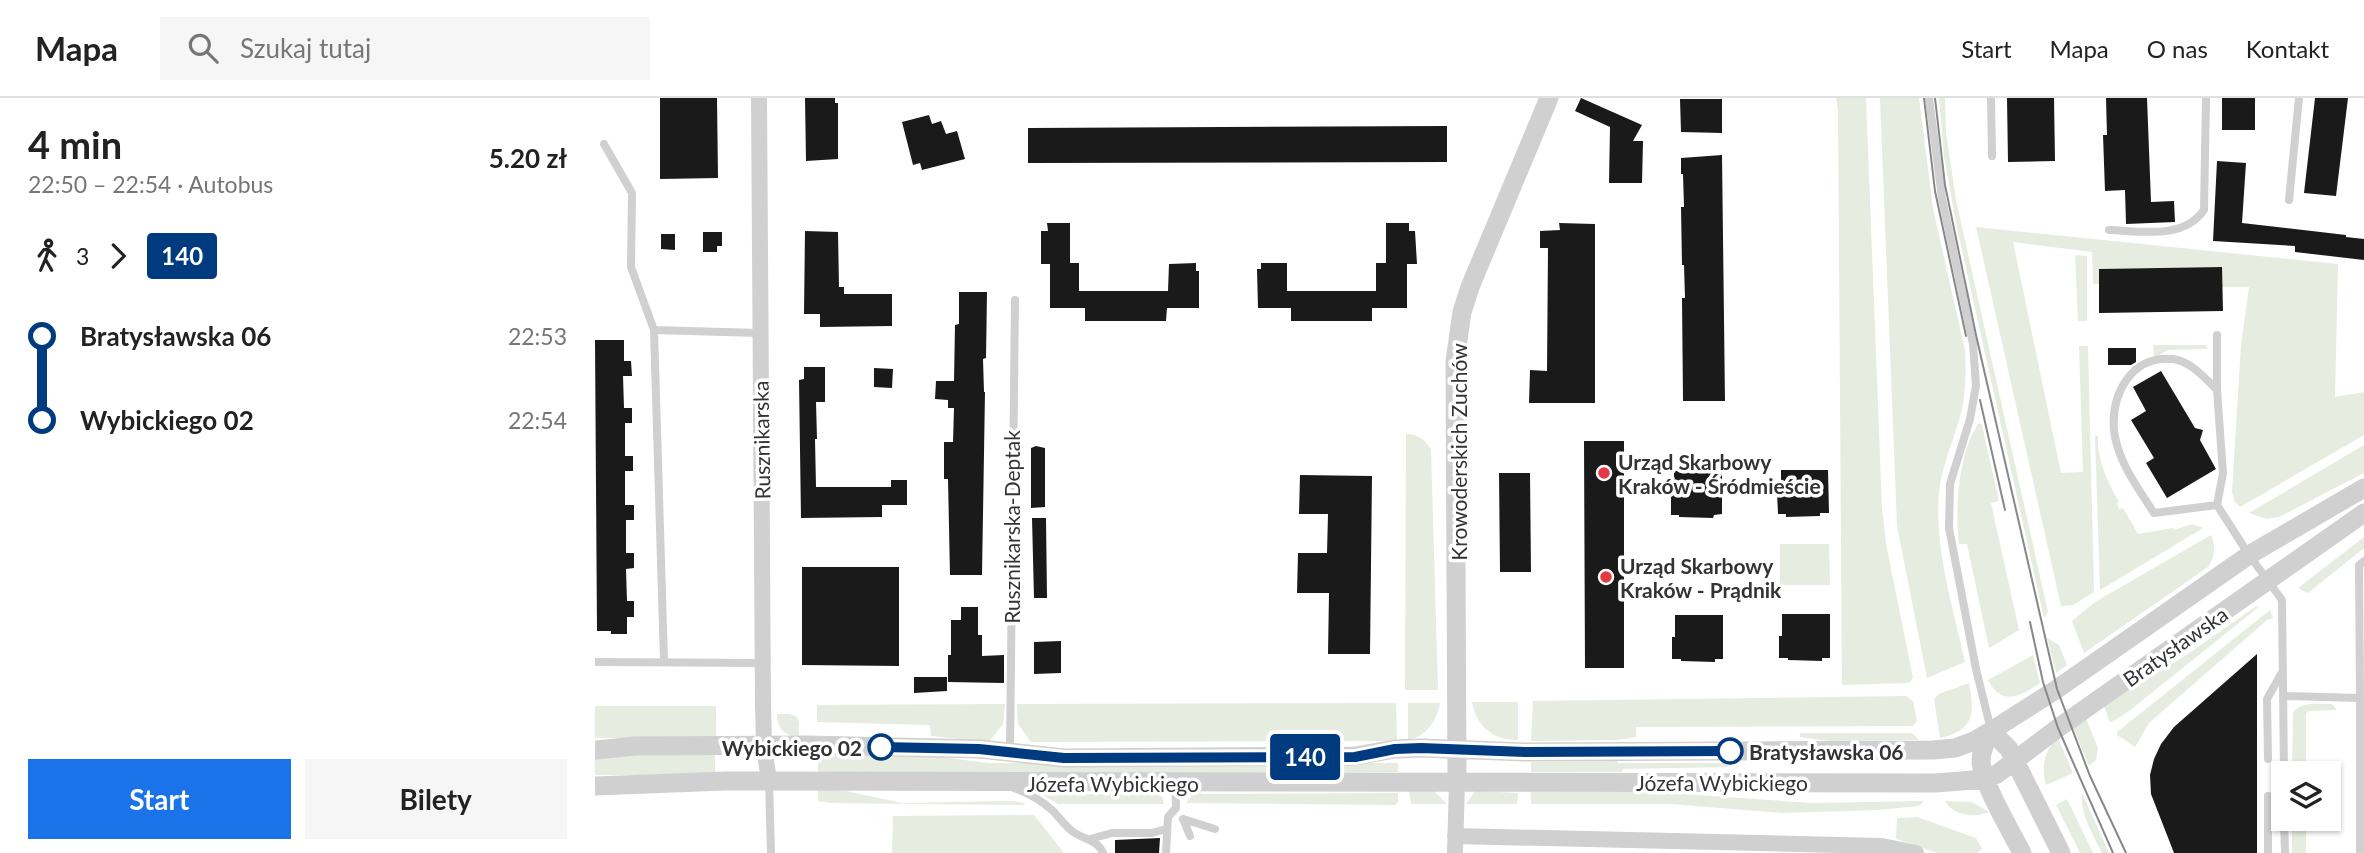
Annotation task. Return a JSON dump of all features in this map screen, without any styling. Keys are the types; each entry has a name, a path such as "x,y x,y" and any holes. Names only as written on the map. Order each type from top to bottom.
{"street":[{"name":"Rusznikarska","path":"759,98 764,746 769,781"},
{"name":"Krowoderskich Zuchów","path":"1457,782 1455,361 1458,336 1470,286 1549,98"},
{"name":"Bratysławska","path":"1991,731 2057,689 2249,555 2364,488"},
{"name":"Bratysławska","path":"1986,779 2016,761 2058,728 2364,513"},
{"name":"Józefa Wybickiego","path":"595,750 635,746 979,749 1064,758 1355,757 1395,749 1525,752 1933,751 1955,748 1991,731"},
{"path":"2022,853 1981,764 1982,748 1991,731 2009,748 2061,853"},
{"name":"Józefa Wybickiego","path":"595,786 769,781 1935,783 1986,779"},
{"path":"1455,853 1457,782"},
{"path":"1455,836 1882,846 1916,853"}],"lane":[{"path":"1929,98 1942,198 1973,344 1976,386 1970,419 1950,484 1950,536 1991,731"},
{"path":"1991,98 1992,156"},
{"path":"2109,230 2153,232 2178,229 2197,220 2204,210 2206,98"},
{"path":"2289,200 2299,98"},
{"path":"604,144 632,193 631,267 654,330 664,661"},
{"name":"Rusznikarska-Deptak","path":"1010,753 1015,300"},
{"path":"654,330 759,332"},
{"path":"2217,335 2217,390 2223,473 2217,505 2282,600 2284,761"},
{"path":"2217,390 2196,370 2175,359 2150,360 2131,372 2121,386 2115,407 2114,430 2119,453 2127,471 2154,513 2217,505"},
{"path":"2360,853 2362,598 2359,565 2364,561"},
{"path":"595,662 763,663"},
{"path":"2268,759 2267,699 2283,671"},
{"path":"2283,696 2360,698"},
{"path":"769,781 771,853"},
{"path":"1001,783 1035,797 1052,810 1072,832 1090,839 1103,853"},
{"path":"1166,853 1168,817 1176,808 1175,783"},
{"path":"2268,796 2268,853"},
{"path":"1190,836 1183,819 1215,829"},
{"path":"1090,839 1112,833 1152,833 1166,829"},
{"path":"2284,831 2285,853"}],"shaded area":[{"path":"1836,98 1866,98 1882,508 1886,544 1913,678 1909,683 1842,685"},
{"path":"1880,98 1919,98 1933,209 1965,350 1963,402 1943,471 1938,513 1942,556 1965,662 1927,678 1897,526"},
{"path":"1939,98 1945,98 1946,132 1956,200 2048,612 2044,618 1956,223 1944,156"},
{"path":"1976,227 2338,264 2335,397 2364,392 2364,435 2240,507 2232,492 2241,345 2249,287 2222,287 2222,267 2099,269 2099,284 2093,284 2092,252 2013,242 2061,473 2083,472 2079,346 2088,346 2094,592 2073,605 2061,606"},
{"path":"2075,255 2087,256 2087,321 2078,321"},
{"path":"2153,345 2206,345 2208,349 2168,350 2154,358"},
{"path":"1979,423 1982,425 1999,501 1991,503 2019,630 1989,648 1967,544 1959,544 1958,530 1962,465 1966,449"},
{"path":"1406,434 1421,438 1431,450 1438,690 1405,690"},
{"path":"2095,436 2098,436 2101,462 2119,502 2119,509 2123,508 2138,534 2174,530 2192,524 2203,528 2100,590"},
{"path":"2364,445 2364,473 2279,517 2266,519 2249,513"},
{"path":"2211,535 2214,551 2208,567 2084,653 2072,621 2095,602"},
{"path":"2364,537 2364,548 2308,593 2298,588"},
{"path":"1780,544 1829,544 1830,585 1780,585"},
{"path":"2260,606 2129,711 2112,722 2109,721 2104,705"},
{"path":"2270,610 2273,618 2267,620 2149,723 2135,747 2117,735 2117,732"},
{"path":"2047,638 2059,645 2067,665 2056,673"},
{"path":"2033,655 2040,683 2026,692 2012,696 1999,694 1993,688 1988,680"},
{"path":"1969,683 1972,704 1966,725 1951,735 1940,738 1934,699 1939,694"},
{"path":"1906,696 1913,701 1917,721 1913,726 1636,727 1636,737 1617,740 1531,741 1533,701"},
{"path":"1472,702 1518,703 1518,740 1501,738 1487,730 1474,711"},
{"path":"1396,703 1397,741 1031,742 1018,724 1017,704"},
{"path":"1408,703 1440,703 1430,727 1408,740"},
{"path":"1005,704 1003,724 989,742 931,736 930,725 817,722 817,705"},
{"path":"2332,704 2337,710 2308,711 2306,761 2292,761 2293,712 2306,705"},
{"path":"595,706 716,706 716,738 595,738"},
{"path":"777,714 797,717 799,738 783,730 778,724"},
{"path":"2086,718 2098,748 2096,760 2089,766 2073,727"},
{"path":"1800,733 1912,733 1919,740 1828,741 1800,737"},
{"path":"2058,738 2073,773 2046,785 2045,760"},
{"path":"818,751 918,754 988,763 1398,763 1398,772 818,775"},
{"path":"715,752 715,775 595,775 595,757"},
{"path":"1531,762 1727,763 1728,767 1623,769 1622,772 1531,772"},
{"path":"818,789 846,791 902,803 1025,803 1023,805 830,803 818,801"},
{"path":"1409,791 1434,791 1447,804 1411,804"},
{"path":"1475,791 1518,793 1517,804 1466,804"},
{"path":"1200,792 1398,793 1398,802 1395,805 1186,803 1192,795"},
{"path":"1531,792 1655,792 1811,803 1924,801 1919,806 1877,810 1782,813 1670,804 1531,804"},
{"path":"1156,793 1162,797 1164,804 1058,804 1043,795"},
{"path":"2082,793 2109,853 2102,853 2088,824"},
{"path":"2067,799 2093,853 2080,853 2056,805"},
{"path":"1945,801 1972,802 1989,812 1977,815 1959,813"},
{"path":"1034,815 1064,853 892,853 893,816"},
{"path":"1917,817 1976,838 1982,849 1977,853 1938,853 1896,839 1897,818"},
{"path":"2292,831 2306,831 2306,853 2292,853"}],"building":[{"path":"660,98 717,98 718,178 660,179"},
{"path":"805,98 835,98 835,103 838,103 838,159 806,161"},
{"path":"1581,98 1642,125 1633,141 1643,141 1642,183 1609,183 1610,127 1575,111"},
{"path":"2007,98 2054,98 2055,161 2008,162"},
{"path":"2106,98 2147,98 2151,202 2174,201 2175,222 2126,224 2125,190 2105,191 2103,135 2107,135"},
{"path":"2222,98 2255,98 2255,130 2222,130"},
{"path":"2315,98 2348,98 2336,196 2304,193"},
{"path":"1680,99 1722,99 1722,133 1681,132"},
{"path":"929,115 932,124 941,121 946,134 957,131 965,159 922,170 920,163 913,165 902,122"},
{"path":"1447,126 1447,162 1028,163 1028,128"},
{"path":"1722,155 1725,401 1683,401 1682,298 1685,298 1681,158"},
{"path":"2217,161 2246,163 2242,223 2364,239 2364,260 2295,252 2295,246 2213,241"},
{"path":"1047,223 1070,223 1070,263 1079,263 1079,291 1168,291 1169,264 1196,263 1196,271 1199,271 1199,308 1167,308 1166,321 1085,321 1085,308 1050,308 1050,264 1041,264 1041,231 1048,231"},
{"path":"1386,223 1409,223 1409,231 1415,231 1417,264 1407,264 1407,308 1372,308 1372,321 1291,321 1291,308 1258,308 1257,269 1261,269 1261,263 1287,263 1287,291 1376,291 1376,263 1386,263"},
{"path":"1559,223 1595,224 1595,403 1529,403 1530,370 1547,371 1548,248 1540,248 1540,231 1560,230"},
{"path":"805,231 838,232 839,287 844,287 844,294 892,294 892,326 820,327 820,314 804,314"},
{"path":"703,232 722,232 722,246 717,246 717,252 703,252"},
{"path":"661,234 675,234 675,250 661,249"},
{"path":"2222,267 2223,311 2099,313 2099,269"},
{"path":"959,292 987,292 986,358 983,359 985,392 982,575 950,575 948,479 944,479 944,442 953,442 954,408 948,408 948,400 935,399 936,381 954,381 955,325 959,324"},
{"path":"595,340 624,340 624,361 631,361 632,376 623,376 624,408 632,408 632,423 625,423 625,456 633,456 633,471 625,471 625,505 634,505 634,520 626,520 626,553 634,553 634,568 626,569 627,601 634,601 634,617 627,617 627,634 597,631"},
{"path":"2108,348 2136,348 2136,362 2131,365 2108,365"},
{"path":"804,367 825,367 825,402 816,402 816,487 891,487 891,480 907,480 907,505 882,505 882,517 801,518 799,380 804,379"},
{"path":"874,368 893,369 892,388 874,387"},
{"path":"2161,371 2195,428 2203,430 2200,440 2216,469 2167,498 2146,463 2154,458 2131,420 2146,411 2133,387"},
{"path":"1584,441 1624,441 1624,668 1585,668"},
{"path":"1031,448 1045,448 1045,507 1031,508"},
{"path":"1781,470 1828,470 1829,513 1820,513 1820,516 1786,517 1786,514 1778,514 1777,492 1781,492"},
{"path":"1674,471 1722,471 1722,514 1714,515 1713,518 1671,515"},
{"path":"1499,473 1530,473 1531,572 1500,572"},
{"path":"1300,475 1372,476 1370,654 1328,654 1329,593 1297,593 1298,553 1327,553 1328,514 1299,514"},
{"path":"1032,518 1046,518 1047,598 1034,598"},
{"path":"802,567 899,567 899,666 802,665"},
{"path":"961,607 978,607 978,635 982,635 982,656 1004,655 1004,683 948,682 951,620 961,620"},
{"path":"1782,614 1830,614 1830,658 1822,658 1822,661 1779,658"},
{"path":"1675,615 1723,615 1723,659 1715,659 1715,662 1672,659"},
{"path":"1061,641 1061,673 1034,674 1034,642"},
{"path":"2257,654 2257,853 2174,853 2151,794 2150,775 2154,759 2174,727"},
{"path":"914,677 947,677 947,691 914,693"},
{"path":"1160,838 1159,853 1115,853 1115,840"}],"tram line":[{"path":"1924,98 1935,191 1966,336"},
{"path":"1935,98 1945,185 1976,335 2057,689 2090,776 2126,853"},
{"path":"1980,400 2005,510"},
{"path":"2030,622 2043,682 2058,728 2113,853"}],"bus line":[{"name":"140","path":"881,747 979,749 1064,758 1355,757 1395,749 1421,748 1525,752 1730,751"}],"place":[{"name":"Urząd Skarbowy Kraków - Śródmieście","path":"1604,473"},
{"name":"Urząd Skarbowy Kraków - Prądnik","path":"1606,577"},
{"name":"Wybickiego 02","path":"881,747"},
{"name":"Bratysławska 06","path":"1730,751"}]}
